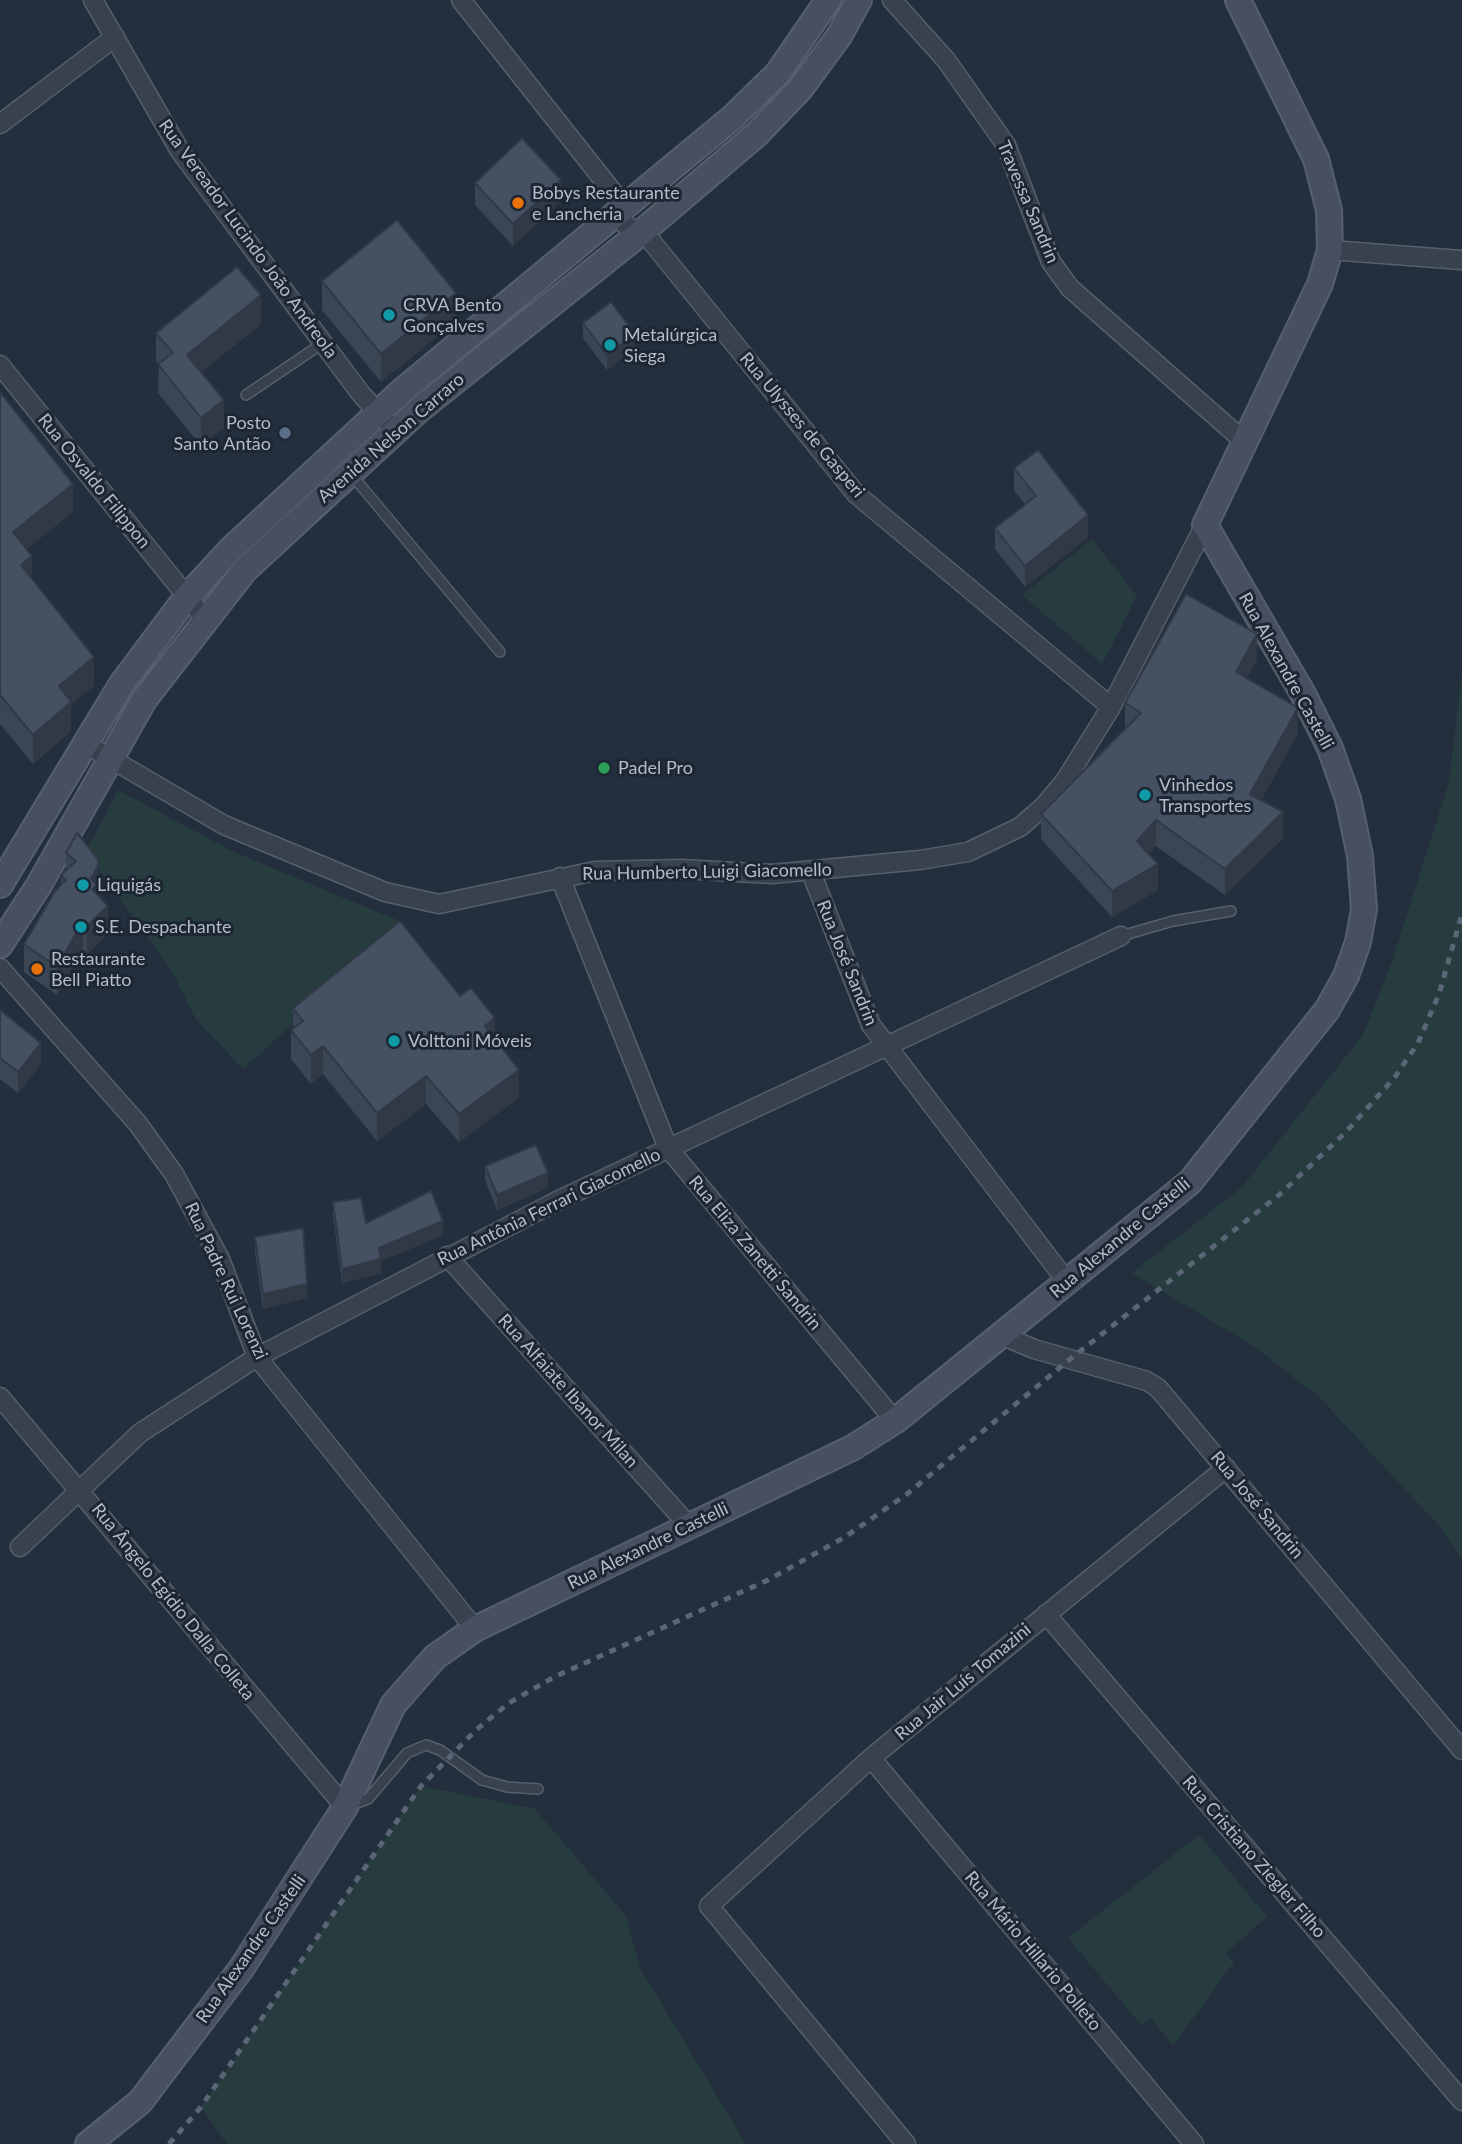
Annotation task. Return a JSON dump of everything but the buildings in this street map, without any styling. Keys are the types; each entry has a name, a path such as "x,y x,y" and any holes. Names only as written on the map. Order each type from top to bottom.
{"street":[{"name":"Rua Vereador Lucindo João Andreola","path":"93,0 180,151 323,343 395,432"},
{"name":"Rua Ulysses de Gasperi","path":"461,0 624,206 622,222 631,229 643,231 856,494 1111,707"},
{"name":"Avenida Nelson Carraro","path":"0,945 39,885 144,700 245,570 420,409 643,231 757,134 801,88 839,36 859,0"},
{"name":"Travessa Sandrin","path":"892,0 974,96 1006,145 1051,262 1070,288 1245,442"},
{"path":"1205,525 1320,284 1330,250 1329,210 1316,159 1238,0"},
{"path":"819,5 839,36"},
{"name":"Avenida Nelson Carraro","path":"0,885 121,685 186,598 288,495 403,390 742,108 778,73 819,5"},
{"path":"0,124 115,37"},
{"path":"1330,250 1462,260"},
{"name":"Rua Osvaldo Filippon","path":"0,365 205,619"},
{"path":"403,390 420,409"},
{"path":"288,495 308,511"},
{"name":"Rua Humberto Luigi Giacomello","path":"84,743 224,825 414,901 439,904 460,902 560,877 629,870 811,872 956,854 997,841 1043,807 1065,781 1111,707 1205,525"},
{"name":"Rua Alexandre Castelli","path":"88,2144 140,2102 248,1958 345,1807 393,1705 435,1657 475,1629 852,1448 895,1421 1190,1182 1327,1010 1346,975 1362,920 1360,856 1348,799 1330,748 1303,694 1205,525"},
{"path":"121,685 144,700"},
{"name":"Rua José Sandrin","path":"811,872 871,1025 1068,1283"},
{"name":"Rua Eliza Zanetti Sandrin","path":"560,877 668,1148 895,1421"},
{"name":"Rua Antônia Ferrari Giacomello","path":"20,1547 149,1426 257,1357 447,1256 668,1148 1121,936"},
{"name":"Rua Padre Rui Lorenzi","path":"0,968 138,1124 174,1174 220,1259 257,1357 475,1629"},
{"name":"Rua Alfaiate Ibanor Milan","path":"447,1256 690,1527"},
{"name":"Rua José Sandrin","path":"1001,1335 1058,1357 1147,1381 1158,1388 1462,1750"},
{"name":"Rua Ângelo Egídio Dalla Colleta","path":"0,1398 345,1807"},
{"name":"Rua Jair Luís Tomazini","path":"906,2144 709,1906 871,1758 1226,1468"},
{"name":"Rua Cristiano Ziegler Filho","path":"1046,1614 1462,2101"},
{"name":"Rua Mário Hillario Polleto","path":"871,1758 1194,2144"}],"lane":[{"path":"246,395 323,343"},
{"path":"350,473 500,652"},
{"path":"1121,936 1173,920 1231,911"},
{"path":"345,1807 368,1800 407,1754 426,1745 440,1750 482,1780 507,1787 538,1789"}],"green space":[{"path":"1092,539 1137,596 1102,664 1022,595"},
{"path":"1462,672 1462,1558 1442,1529 1318,1396 1255,1347 1132,1273 1242,1187 1363,1035 1393,959 1449,782"},
{"path":"118,790 234,852 404,923 243,1069 195,1018 173,973 86,852"},
{"path":"421,1786 535,1809 626,1916 640,1968 746,2144 227,2144 201,2107"},
{"path":"1199,1835 1267,1917 1226,1953 1234,1962 1173,2046 1151,2018 1142,2026 1068,1938"}],"railway":[{"path":"169,2144 201,2107 421,1786 477,1729 509,1703 554,1677 768,1580 845,1537 907,1494 1069,1360 1279,1195 1345,1133 1395,1077 1418,1043 1439,994 1462,914"}],"place":[{"name":"Bobys Restaurante e Lancheria","path":"518,203"},
{"name":"CRVA Bento Gonçalves","path":"389,315"},
{"name":"Metalúrgica Siega","path":"610,345"},
{"name":"Posto Santo Antão","path":"285,433"},
{"name":"Padel Pro","path":"604,768"},
{"name":"Vinhedos Transportes","path":"1145,795"},
{"name":"Liquigás","path":"83,885"},
{"name":"S.E. Despachante","path":"81,927"},
{"name":"Restaurante Bell Piatto","path":"37,969"},
{"name":"Volttoni Móveis","path":"394,1041"}]}
